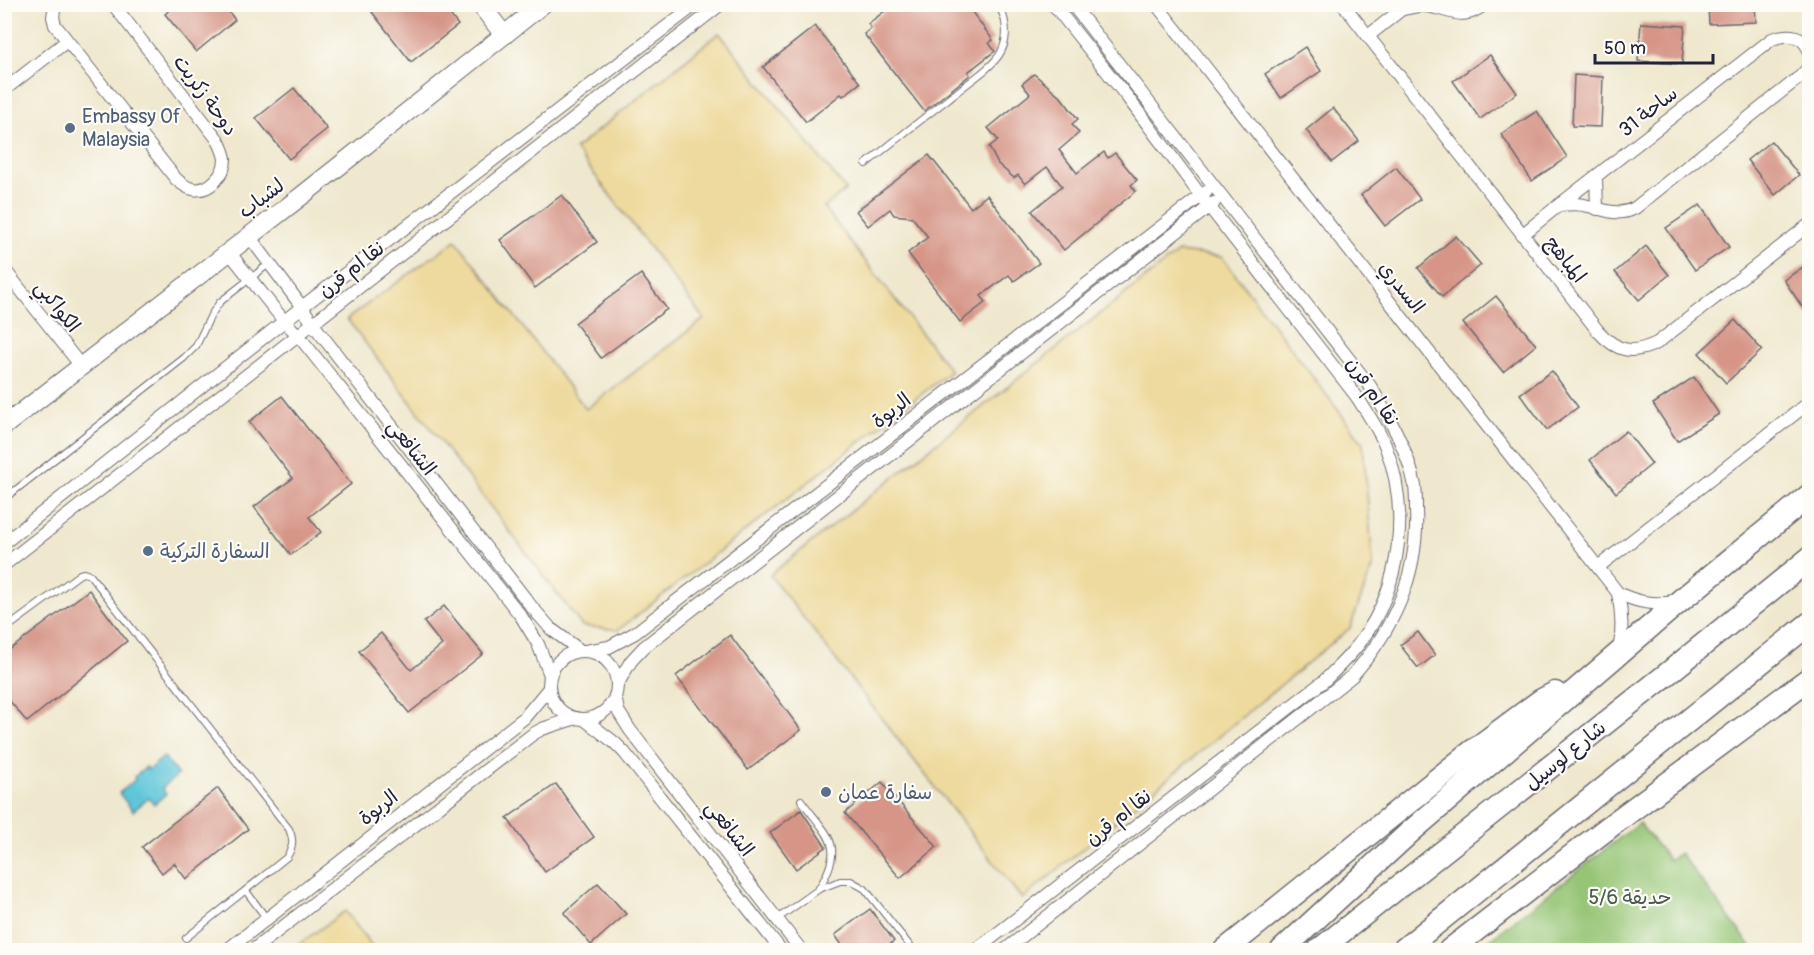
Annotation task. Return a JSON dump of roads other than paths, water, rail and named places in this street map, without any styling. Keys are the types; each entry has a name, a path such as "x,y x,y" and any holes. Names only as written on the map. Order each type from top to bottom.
{"highway":[{"path":"1282,951 1409,833 1680,601 1809,495"},
{"name":"شارع لوسيل","path":"1319,951 1666,675 1809,558"},
{"path":"1403,951 1809,623"},
{"path":"1450,951 1613,824 1809,678"},
{"path":"1225,951 1470,753 1539,701 1558,691 1574,691"}],"street":[{"name":"دوحة زكريت","path":"55,4 53,17 55,25 176,179 182,185 192,189 203,188 215,182 223,171 225,162 224,152 218,140 113,4"},
{"path":"480,4 504,35"},
{"name":"لشباب","path":"4,426 543,4"},
{"name":"نقا ام قرن","path":"4,543 284,321 696,4"},
{"name":"نقا ام قرن","path":"4,565 721,4"},
{"name":"نقا ام قرن","path":"976,951 1324,681 1344,663 1363,640 1387,592 1396,556 1399,524 1395,480 1384,444 1357,397 1128,98 1053,4"},
{"name":"نقا ام قرن","path":"1005,951 1352,676 1369,657 1392,622 1408,582 1417,524 1415,487 1395,429 1370,386 1072,4"},
{"name":"السدري","path":"1156,4 1618,593"},
{"name":"المباهج","path":"1343,4 1608,342 1626,350 1639,351 1657,343 1809,224"},
{"path":"1368,36 1405,7 1443,7 1458,15 1472,13 1485,4"},
{"name":"ساحة 31","path":"1522,234 1772,39 1784,34 1793,35 1805,43 1809,53"},
{"path":"4,90 67,41"},
{"path":"1559,205 1580,204 1622,213 1635,208 1801,76 1808,68 1809,62"},
{"path":"1596,177 1597,208"},
{"name":"الربوة","path":"583,651 609,647 635,633 1214,186"},
{"name":"الربوة","path":"616,691 631,661 644,647 1222,197"},
{"name":"الشافعي","path":"249,236 313,324 531,606 551,629 583,651"},
{"name":"الشافعي","path":"229,252 284,321 298,335 521,616 538,644 550,675"},
{"name":"الكواكبي","path":"4,269 81,366"},
{"path":"1598,567 1809,402"},
{"path":"1618,593 1641,603 1680,601"},
{"path":"1618,593 1622,637 1618,654"},
{"path":"583,651 595,653 611,666 616,691 610,705 603,712 594,717 580,719 566,715 558,708 549,688 550,675 561,658 583,651"},
{"name":"الربوة","path":"227,951 524,718 549,688"},
{"name":"الشافعي","path":"616,691 618,711 630,730 801,951"},
{"name":"الشافعي","path":"580,719 615,743 624,752 781,951"},
{"name":"الربوة","path":"254,951 533,734 542,729 580,719"}],"lane":[{"path":"866,164 982,72 1000,54 1005,38 1005,22 1003,12 997,4"},
{"path":"4,499 184,358 196,346 220,302 270,263"},
{"path":"4,630 80,573 94,578 289,830 293,837 291,851 287,857 186,938"},
{"path":"801,800 830,840 834,850 828,872 819,889"},
{"path":"776,919 819,889 840,881 856,883 865,889 910,946"},
{"path":"246,891 267,919"}],"water":[{"path":"164,757 178,775 162,788 166,794 154,804 149,798 133,811 119,793 146,767 148,770"}],"place":[{"name":"Embassy Of Malaysia","path":"70,128"},
{"name":"السفارة التركية","path":"148,551"},
{"name":"سفارة عمان","path":"826,792"}],"park label":[{"name":"حديقة 5/6","path":"1630,897"}]}
